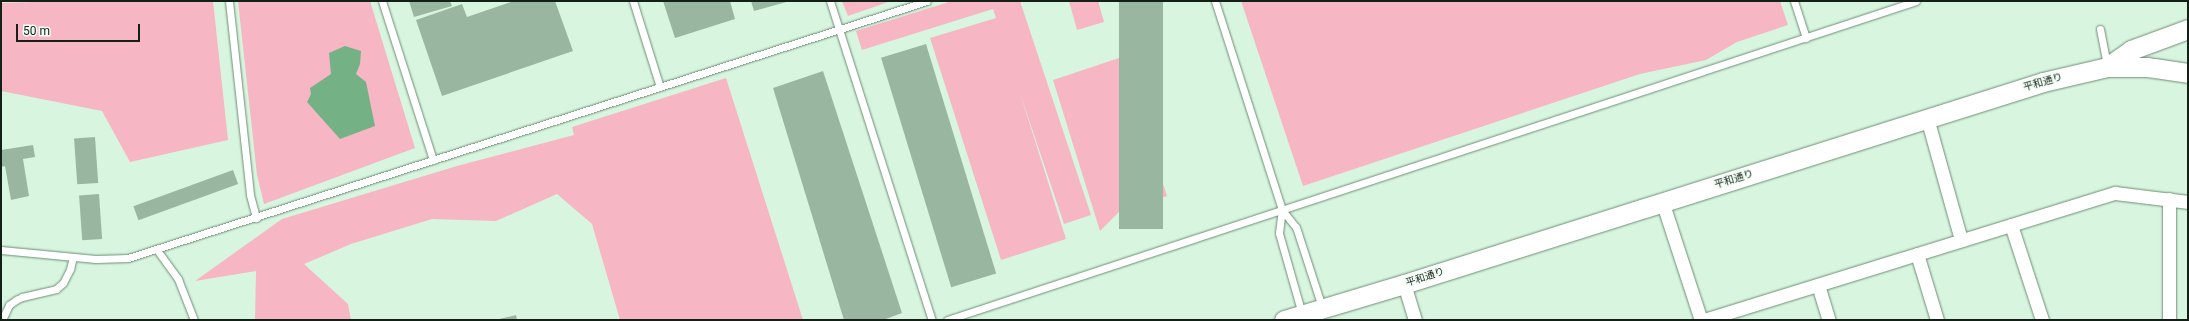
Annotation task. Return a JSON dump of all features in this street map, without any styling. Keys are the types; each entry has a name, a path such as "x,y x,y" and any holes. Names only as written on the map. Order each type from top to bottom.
{"street":[{"path":"2107,67 2131,50 2188,29"},
{"name":"平和通り","path":"1284,320 1404,284 1662,201 2043,82 2107,67 2147,67 2188,73"},
{"path":"1927,118 1961,240"},
{"path":"1704,320 2115,193 2188,202"},
{"path":"2169,199 2169,320"},
{"path":"1662,201 1700,320"},
{"path":"2011,225 2042,320"},
{"path":"1917,254 1938,320"},
{"path":"1404,284 1416,320"},
{"path":"1818,285 1829,320"}],"lane":[{"path":"229,1 250,195 256,218"},
{"path":"382,1 433,160"},
{"path":"633,1 660,87"},
{"path":"830,1 932,320"},
{"path":"1,250 96,259 128,258 157,250 927,1"},
{"path":"1215,1 1282,210 1296,227 1322,308"},
{"path":"1794,1 1806,38"},
{"path":"947,320 1916,1"},
{"path":"2100,29 2107,67"},
{"path":"1282,210 1279,233 1302,314"},
{"path":"157,250 178,279 194,320"},
{"path":"2,320 9,305 22,296 56,289 63,283 74,257"}],"shaded area":[{"path":"68,1 213,1 228,140 130,162 102,111 1,91 1,3"},
{"path":"238,1 370,1 415,148 264,204 257,175"},
{"path":"842,1 891,1 848,16"},
{"path":"952,1 1020,1 1091,215 1064,224 1019,90 1066,239 1001,260 930,38 996,18 993,9 862,50 856,31"},
{"path":"1069,1 1098,1 1104,22 1077,30"},
{"path":"1241,1 1780,1 1788,25 1737,42 1706,60 1640,74 1303,186"},
{"path":"345,46 361,51 360,64 356,74 366,82 375,126 340,139 307,102 311,94 310,88 331,74 329,53"},
{"path":"1122,57 1167,196 1119,212 1100,231 1053,80"},
{"path":"726,78 803,320 620,320 592,224 557,194 496,221 432,219 351,244 304,264 348,304 351,320 255,320 256,271 195,281 282,219 457,166 574,135 572,127"}],"building":[{"path":"409,1 450,1 452,6 414,17"},
{"path":"514,1 555,1 573,51 442,96 416,20 462,4 467,17"},
{"path":"663,1 730,1 735,19 675,38"},
{"path":"751,1 790,1 754,11"},
{"path":"1119,1 1163,1 1163,229 1119,229"},
{"path":"926,44 996,274 951,287 881,58"},
{"path":"823,71 902,313 883,320 844,320 773,88"},
{"path":"95,137 98,183 77,184 74,138"},
{"path":"33,145 35,157 23,159 29,196 11,200 5,166 1,167 1,150"},
{"path":"233,170 238,184 139,220 133,206"},
{"path":"99,194 102,239 82,240 79,195"},
{"path":"516,315 517,320 499,320 499,319"}]}
